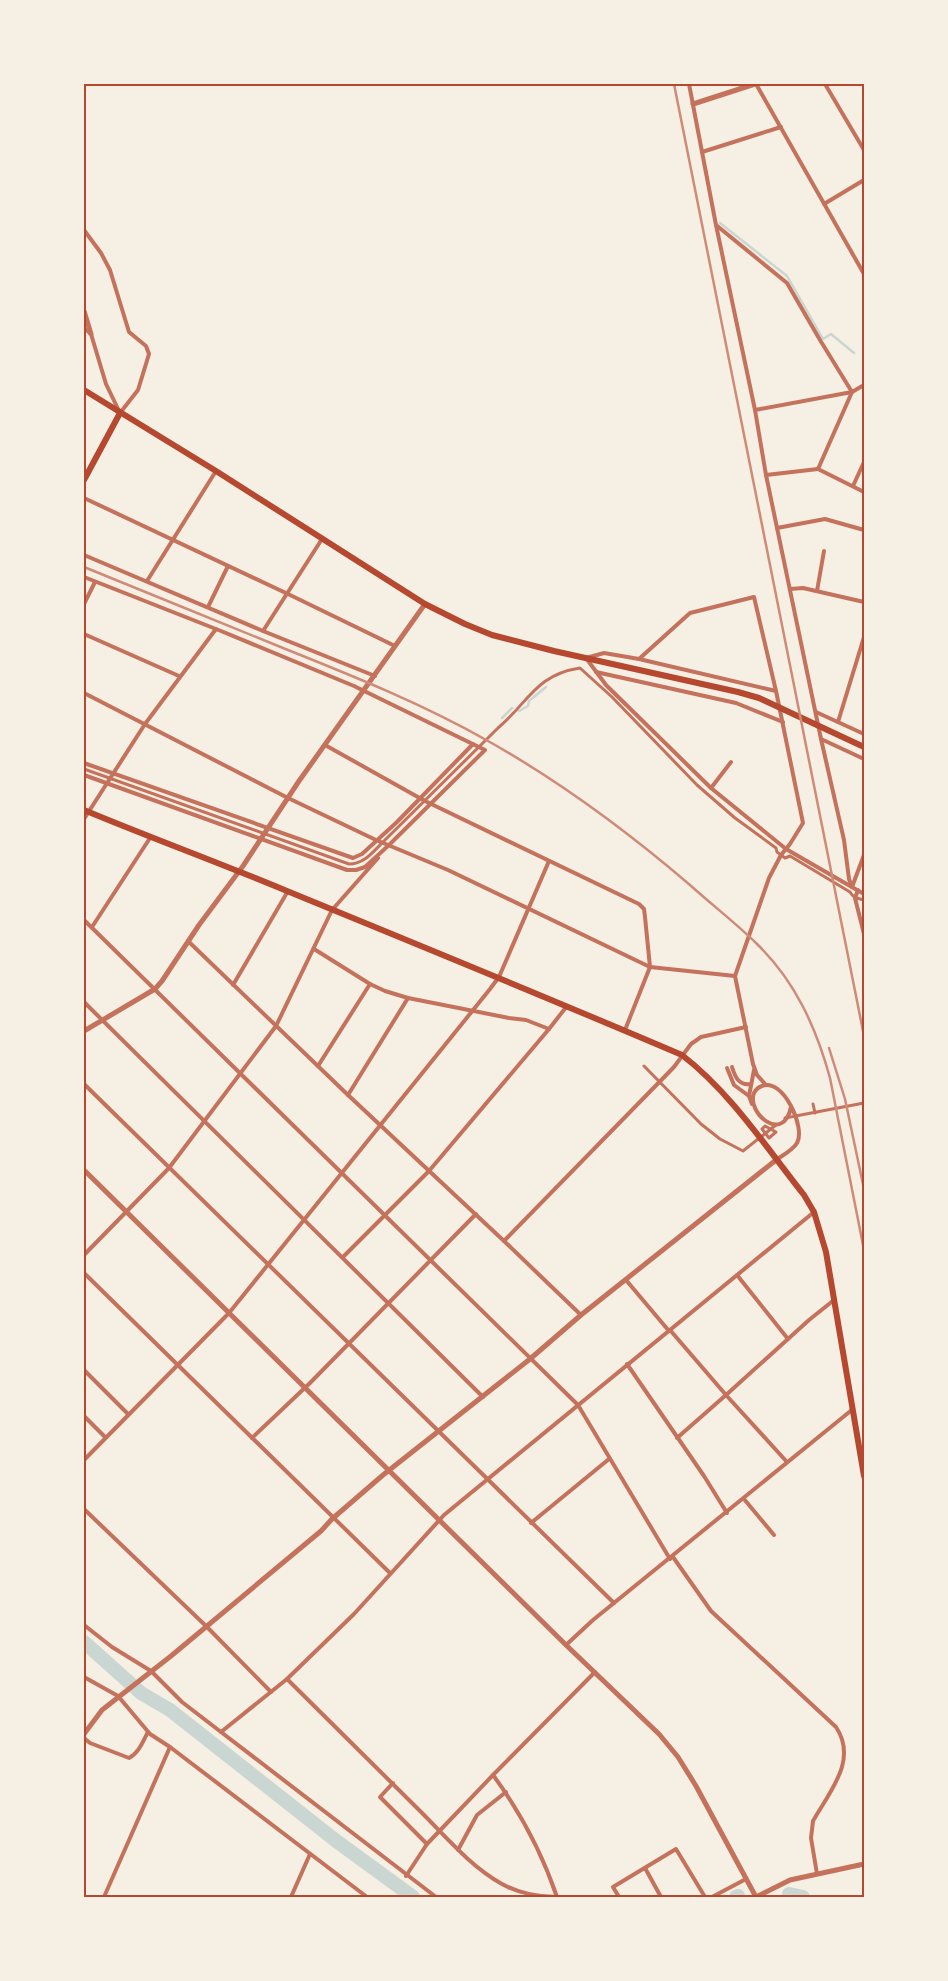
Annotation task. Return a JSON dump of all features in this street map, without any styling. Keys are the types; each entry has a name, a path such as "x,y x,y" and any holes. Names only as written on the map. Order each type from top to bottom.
{"main road":[{"path":"84,390 216,471 425,604 492,635 609,664 752,696 864,747"},
{"path":"84,480 120,412"},
{"path":"86,811 499,977 682,1055 720,1089 804,1195 814,1212 826,1252 864,1476"}],"street":[{"path":"689,84 716,225 755,410 766,475 821,740 844,840 849,879 852,887"},
{"path":"693,104 756,84 864,274"},
{"path":"825,84 864,150"},
{"path":"702,152 781,128"},
{"path":"824,204 864,180"},
{"path":"716,225 787,283 852,392"},
{"path":"84,230 101,253 110,270 129,332 146,346 149,354 138,390 120,412 106,384 84,311"},
{"path":"84,328 91,334"},
{"path":"755,410 852,392 864,385"},
{"path":"818,469 852,392"},
{"path":"853,486 864,462"},
{"path":"766,475 818,469 864,492"},
{"path":"147,581 216,471"},
{"path":"84,498 395,646"},
{"path":"777,528 825,519 864,530"},
{"path":"263,631 322,539"},
{"path":"817,591 824,551"},
{"path":"84,555 375,676"},
{"path":"208,607 228,566"},
{"path":"84,577 364,690 485,750 365,867 347,870 263,836"},
{"path":"84,604 95,582"},
{"path":"790,589 803,588 864,602"},
{"path":"639,659 690,613 754,597 783,722 803,824 781,855 758,907 735,976 753,1064 754,1075 749,1096"},
{"path":"84,1031 156,989 425,604"},
{"path":"84,819 86,811 145,724 179,676 216,629"},
{"path":"84,634 179,676"},
{"path":"838,722 864,636"},
{"path":"776,691 639,659 604,653 586,658 610,689 711,788 786,849 864,894"},
{"path":"84,774 263,836 349,864 356,864 383,842 511,717 544,680 554,675 580,668 612,697 697,784 735,818 776,848 777,852 785,858 790,856 850,892 855,898 864,934"},
{"path":"596,672 736,703 783,722"},
{"path":"84,693 288,798 376,840 448,870 650,967 735,976"},
{"path":"816,712 864,734"},
{"path":"821,740 864,759"},
{"path":"84,763 353,858 362,854 473,744"},
{"path":"325,745 425,801 639,904 644,909 650,967 625,1030"},
{"path":"711,788 731,762"},
{"path":"84,769 107,781"},
{"path":"92,927 150,838"},
{"path":"84,1255 169,1168 276,1026 332,910 389,845"},
{"path":"852,887 862,867 864,856"},
{"path":"84,1460 229,1313 474,1010 499,977 549,861"},
{"path":"855,898 858,890"},
{"path":"233,985 288,891"},
{"path":"855,898 864,900"},
{"path":"84,920 241,1072 578,1405 609,1459 672,1558 711,1610 836,1727 844,1745 843,1766 813,1821 811,1829 817,1874"},
{"path":"188,941 380,1126 504,1240 581,1315"},
{"path":"314,949 370,984 408,998 526,1020 549,1029"},
{"path":"318,1066 370,984"},
{"path":"348,1095 408,998"},
{"path":"84,1002 482,1397"},
{"path":"343,1257 429,1172 567,1006"},
{"path":"504,1240 668,1074 690,1044 701,1038 746,1027"},
{"path":"84,1734 102,1710 321,1531 332,1519 390,1470 530,1359 581,1315 792,1149 800,1135 791,1106 780,1090 775,1086 765,1084 757,1075 753,1064"},
{"path":"644,1066 701,1124 720,1139 743,1151 784,1118 815,1114 864,1103"},
{"path":"751,1084 740,1082 730,1068 734,1085 749,1096 755,1108 767,1123 772,1125 786,1119 790,1115 791,1106"},
{"path":"84,1084 614,1603"},
{"path":"755,1108 753,1095 756,1090 765,1084"},
{"path":"813,1104 815,1114"},
{"path":"84,1170 566,1645 659,1734 678,1757 696,1786 756,1897 790,1880 864,1864"},
{"path":"221,1732 287,1679 354,1614 440,1520 486,1479 814,1212"},
{"path":"252,1438 305,1388 476,1214"},
{"path":"84,1274 390,1574"},
{"path":"737,1275 788,1339"},
{"path":"626,1280 787,1462"},
{"path":"677,1438 834,1300"},
{"path":"627,1364 727,1513"},
{"path":"84,1370 128,1414"},
{"path":"566,1645 614,1603 672,1558 853,1409"},
{"path":"84,1416 105,1437"},
{"path":"531,1523 609,1459"},
{"path":"744,1499 774,1534"},
{"path":"84,1509 206,1626 271,1692"},
{"path":"84,1625 112,1647 151,1671 182,1702 406,1876 436,1897"},
{"path":"406,1876 427,1844 595,1672"},
{"path":"84,1677 119,1696 148,1732 367,1897"},
{"path":"287,1679 458,1850 479,1868 502,1884 525,1895 557,1897 536,1844 523,1819 494,1774"},
{"path":"84,1738 90,1743 129,1758 133,1756 148,1732"},
{"path":"104,1897 170,1747"},
{"path":"393,1783 380,1797 427,1844"},
{"path":"458,1850 477,1815 506,1792"},
{"path":"619,1897 612,1887 676,1849 705,1897"},
{"path":"291,1897 310,1854"},
{"path":"645,1868 661,1897"},
{"path":"712,1897 746,1879"}],"waterway":[{"path":"720,223 787,276 823,339 831,334 854,353"},
{"path":"519,711 528,706 529,701 546,687"},
{"path":"502,718 512,708"},
{"path":"84,1642 141,1693 170,1710 335,1840 413,1897"},
{"path":"789,1894 803,1897"}],"railway":[{"path":"674,84 864,1036"},
{"path":"84,567 361,680 413,703 488,741 542,773 593,808 666,865 732,921 757,944 782,973 811,1023 830,1078 864,1250"},
{"path":"829,1048 845,1099 864,1189"}]}
